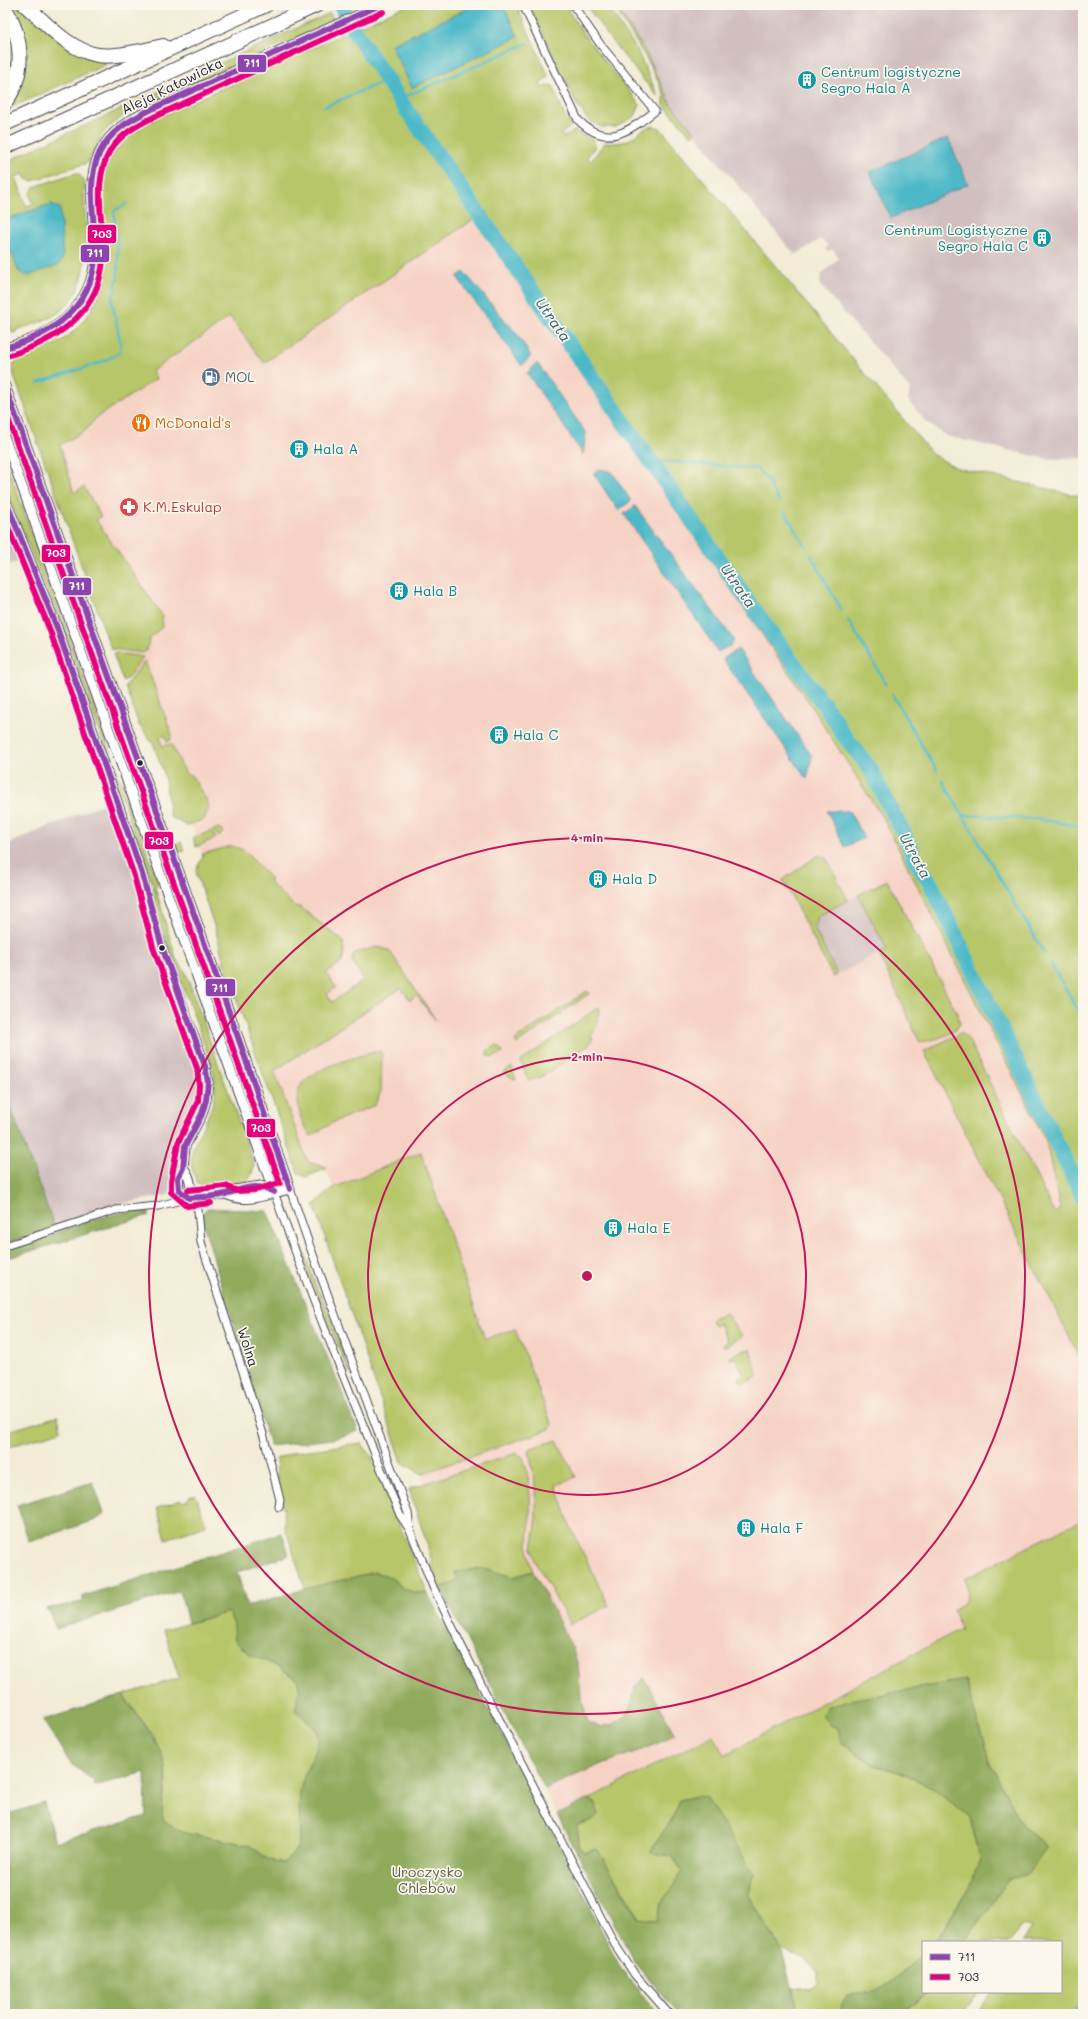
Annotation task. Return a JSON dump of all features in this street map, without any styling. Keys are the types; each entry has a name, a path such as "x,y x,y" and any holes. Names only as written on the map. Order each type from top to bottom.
{"highway":[{"path":"25,5 61,36 83,50 99,56 157,47 190,39"},
{"path":"5,124 266,5"},
{"path":"5,146 317,5"},
{"path":"5,8 13,20 17,33 21,59 15,83 5,103"}],"street":[{"name":"Aleja Katowicka","path":"5,348 50,330 69,317 78,307 83,298 92,274 95,259 91,195 93,170 104,145 112,135 132,119 155,107 380,5"},
{"path":"523,5 578,120 584,127 607,136 631,130 655,111 591,32 573,5"},
{"path":"5,386 239,1040 309,1244 406,1506 410,1530"},
{"path":"5,439 304,1278 357,1414 400,1515 410,1530 433,1587 462,1647 614,1943 635,1975 669,2014"},
{"path":"5,499 56,625 142,874 149,908 160,942 205,1066 208,1082 206,1100 202,1114 188,1137 184,1153 183,1168 178,1178 179,1190 188,1198"},
{"path":"5,1246 116,1210 158,1206 188,1198 226,1194 235,1199 264,1198 274,1192 290,1189"},
{"name":"Wolna","path":"188,1198 198,1210 201,1242 268,1451 280,1500 279,1507"}],"shaded area":[{"path":"615,5 1083,5 1083,458 1048,459 946,436 926,422 908,400 910,389 820,285 821,275 839,258 832,249 828,252 825,249 828,246 821,239 795,255 669,102 645,51"},
{"path":"474,218 804,695 884,820 1083,1213 1083,1565 724,1755 713,1735 557,1815 440,1588 458,1581 421,1474 402,1462 389,1384 314,1205 333,1188 325,1167 308,1162 274,1071 202,854 162,746 143,710 60,446 85,431 97,417 156,379 152,371 231,317 264,363"},
{"path":"5,519 21,561 5,566"},
{"path":"110,801 138,883 146,928 177,1003 201,1073 202,1092 192,1117 175,1148 172,1173 173,1188 168,1195 117,1205 55,1228 5,1093 5,845"},
{"path":"858,895 887,949 837,975 814,928 818,916"}],"green space":[{"path":"6,5 18,5 106,61 105,65 10,107 19,83"},
{"path":"407,5 475,5 391,45 518,37 503,5 516,5 549,77 540,84 542,88 550,85 553,86 564,115 571,125 561,134 564,137 574,131 594,140 595,147 587,157 591,161 604,143 619,143 627,141 651,126 660,128 933,455 957,468 1083,497 1083,1364 924,1051 961,1033 968,1039 1055,1214 1060,1208 1046,1141 884,820 804,695 474,219 264,363 230,317 152,371 156,379 97,417 85,431 60,445 74,493 84,487 101,517 96,520 162,615 163,626 150,638 146,651 142,653 111,649 14,376 13,365 16,360 26,354 51,346 63,340 82,323 95,302 103,282 105,269 104,181 107,166 114,153 125,141 141,128 163,115"},
{"path":"529,5 565,5 585,36 640,105 635,116 616,127 601,127 588,120 576,103"},
{"path":"586,5 607,5 637,50 658,96 610,39"},
{"path":"613,5 615,5 645,51 669,102 695,133 691,136 664,105 664,94 646,58"},
{"path":"330,13 334,21 127,113 105,130 87,163 32,181 26,179 23,174 16,177 26,206 33,204 30,194 34,187 78,173 85,182 84,199 86,255 83,273 78,289 68,304 53,316 16,330 16,332 12,333 11,328 5,328 5,237 19,272 51,204 5,220 5,162"},
{"path":"5,26 10,40 11,55 5,84"},
{"path":"5,411 23,461 51,529 160,837 159,839 82,629 66,594 5,423"},
{"path":"5,459 159,885 155,887 176,959 185,971 254,1164 250,1178 240,1186 222,1188 204,1187 200,1186 194,1175 191,1164 194,1145 208,1116 215,1095 215,1080 212,1065 160,924 154,902 153,885 64,632 5,487"},
{"path":"117,653 143,657 128,678 123,681 113,654"},
{"path":"145,661 172,735 170,741 167,742 165,735 160,737 162,746 171,744 186,774 192,776 208,803 209,808 204,819 187,826 170,816 164,773 154,745 139,725 125,686"},
{"path":"219,828 223,831 223,833 219,837 215,832 213,834 216,838 196,847 193,838"},
{"path":"181,842 184,851 177,852 174,845"},
{"path":"231,846 244,850 270,878 270,883 295,907 300,907 343,941 344,952 342,962 326,973 336,987 327,994 332,1002 364,980 352,961 354,953 377,947 389,950 437,1022 416,995 410,1000 401,988 274,1071 308,1162 325,1167 326,1169 306,1177 298,1173 225,967 216,931 197,876 196,869 203,857 202,854"},
{"path":"817,856 827,859 848,900 818,916 814,928 837,975 833,977 783,880"},
{"path":"168,858 176,881 169,884 163,867 164,860"},
{"path":"887,880 957,1013 960,1024 957,1029 942,1037 920,1043 879,954 887,949 858,895"},
{"path":"179,890 270,1145 267,1147 245,1087 227,1048 172,892"},
{"path":"587,991 590,993 517,1044 515,1040"},
{"path":"599,1007 598,1022 589,1045 541,1077 528,1081 521,1061"},
{"path":"497,1045 503,1053 493,1057 487,1056 487,1051"},
{"path":"382,1051 381,1091 375,1105 334,1122 311,1136 303,1123 300,1112 298,1094 301,1085 315,1073 326,1068 351,1058"},
{"path":"512,1067 516,1080 503,1073"},
{"path":"5,1093 55,1228 5,1244"},
{"path":"421,1152 485,1339 515,1329 552,1425 550,1429 421,1474 402,1462 314,1205 333,1188"},
{"path":"286,1207 288,1208 317,1288 330,1314 350,1374 311,1282 286,1215"},
{"path":"207,1208 267,1211 358,1431 333,1439 270,1446 201,1216"},
{"path":"130,1211 149,1212 149,1215 5,1259 5,1250 99,1218"},
{"path":"726,1313 742,1336 726,1347 722,1345 728,1342 720,1324 714,1326 711,1320"},
{"path":"750,1349 758,1376 742,1384 739,1378 744,1376 736,1357 730,1360 730,1357 738,1352"},
{"path":"58,1416 61,1431 5,1448 5,1432"},
{"path":"557,1440 576,1477 556,1485 571,1528 609,1606 570,1624 535,1561 532,1548 536,1526 536,1487 529,1451 531,1448"},
{"path":"361,1443 371,1455 427,1592 417,1593 403,1589 395,1580 375,1572 305,1589 285,1527 284,1512 277,1482 276,1459 294,1452"},
{"path":"516,1453 523,1457 529,1481 530,1514 528,1547 529,1559 533,1571 513,1577 456,1572 459,1581 440,1588 409,1489"},
{"path":"93,1482 104,1514 96,1520 29,1542 17,1505"},
{"path":"196,1495 206,1526 166,1539 157,1508 181,1500 182,1502 188,1500 189,1497"},
{"path":"1083,1519 1083,1997 1072,2014 978,2014 990,1993 1062,1993 1062,1941 1023,1941 1031,1927 1021,1925 1011,1941 965,1941 1009,1879 1029,1874 1046,1847 1022,1825 989,1761 965,1680 849,1700 838,1728 841,1742 872,1764 901,1773 932,1787 970,1817 980,1858 970,1886 940,1934 934,1941 922,1941 922,1953 900,1975 884,1987 870,1992 851,1994 847,1997 843,2004 840,2014 799,2014 792,1987 811,1989 818,1984 818,1972 802,1957 781,1949 748,1895 679,1800 672,1820 652,1847 651,1853 672,1856 683,1871 661,1904 657,1921 640,1918 597,1849 584,1852 579,1846 577,1825 590,1821 596,1804 589,1799 713,1735 724,1755 961,1629 953,1610 964,1603 968,1588 965,1579"},
{"name":"Uroczysko Chlebów","path":"282,1533 289,1555 237,1572 247,1606 305,1589 375,1572 395,1580 403,1589 417,1593 427,1592 547,1820 622,1971 659,2014 5,2014 5,1815 44,1803 55,1842 146,1816 145,1772 95,1786 93,1780 70,1763 43,1720 123,1695 151,1734 162,1756 166,1780 162,1806 164,1822 185,1833 249,1845 269,1860 283,1863 296,1850 300,1829 299,1804 301,1788 316,1751 318,1734 312,1725 295,1710 300,1690 297,1679 279,1667 251,1655 235,1641 234,1625 229,1612 188,1623 180,1591 56,1629 50,1613 46,1609 83,1602 83,1596"},
{"path":"477,1569 490,1570 513,1577 533,1571 572,1647 578,1665 581,1697 588,1722 600,1727 614,1724 625,1716 631,1705 635,1687 644,1678 675,1733 657,1744 597,1766 544,1789 440,1588 458,1581 455,1572"},
{"path":"229,1612 234,1625 236,1641 297,1679 300,1690 295,1710 312,1725 318,1734 317,1745 303,1780 298,1845 294,1853 283,1863 269,1860 249,1845 184,1833 164,1822 161,1813 167,1779 154,1736 123,1695 179,1678 164,1630"},
{"path":"965,1680 989,1761 1022,1825 1046,1847 1029,1874 1009,1879 965,1941 934,1941 941,1934 970,1886 980,1858 970,1817 932,1787 901,1773 872,1764 841,1742 838,1728 829,1725 822,1715 828,1706 849,1700"},
{"path":"697,1796 707,1798 754,1874 748,1896 781,1949 799,2014 678,2014 634,1961 557,1815 589,1799 596,1804 598,1815 590,1821 577,1825 579,1846 584,1852 597,1849 639,1918 657,1921 661,1904 682,1871 672,1856 651,1853 652,1847 672,1820 679,1800"},
{"path":"922,1953 922,1993 928,1993 900,2014 840,2014 843,2004 847,1997 851,1994 877,1990 884,1987 900,1975"},
{"path":"928,1993 977,1993 964,2014 900,2014"}],"water":[{"path":"475,5 503,5 518,37 412,88 391,45"},
{"path":"948,138 968,184 891,218 870,172"},
{"path":"51,204 60,208 63,258 58,265 28,276 19,272 5,237 5,220"},
{"path":"464,272 517,334 531,356 522,366 457,277"},
{"path":"537,363 586,433 583,454 527,373"},
{"path":"600,469 612,472 631,501 618,510 594,474"},
{"path":"635,506 734,640 731,645 718,652 624,514"},
{"path":"738,649 812,756 807,779 723,659"},
{"path":"827,811 849,811 864,838 845,847"}],"waterway":[{"name":"Utrata","path":"341,5 350,24 399,99 753,608 835,720 842,733 871,770 904,833 914,858 930,883 1083,1197"},
{"path":"399,99 528,43"},
{"path":"324,107 387,80"},
{"path":"38,383 102,362 119,353 121,345 112,301 118,276 114,211 127,204"},
{"path":"651,460 757,469 768,481 779,502"},
{"path":"785,512 805,546"},
{"path":"811,555 842,611"},
{"path":"848,620 886,684"},
{"path":"892,694 937,771"},
{"path":"942,780 1045,954"},
{"path":"963,815 1038,819 1083,827"},
{"path":"1051,964 1083,1019"}],"transit line":[{"name":"711","path":"5,348 35,337 62,321 82,298 89,283 95,261 92,179 99,153 114,133 132,120 152,109 380,5"},
{"name":"703","path":"7,356 24,350 55,335 68,326 90,301 97,286 103,262 100,201 101,175 106,159 119,139 130,130 150,119 383,12"},
{"name":"711","path":"5,386 239,1040 290,1189"},
{"name":"703","path":"5,410 280,1183 255,1190 237,1191 226,1186 188,1190"},
{"name":"711","path":"5,499 56,625 142,874 162,947 205,1066 208,1082 206,1100 202,1114 185,1146 183,1168 178,1178 179,1190 189,1198 222,1195 250,1187 267,1189 274,1192"},
{"name":"703","path":"5,520 49,628 134,876 154,950 197,1068 199,1085 198,1101 178,1143 171,1181 171,1192 187,1206 211,1203"}],"place":[{"name":"Centrum logistyczne Segro Hala A","path":"807,80"},
{"name":"Centrum Logistyczne Segro Hala C","path":"1042,238"},
{"name":"MOL","path":"211,377"},
{"name":"McDonald's","path":"141,423"},
{"name":"Hala A","path":"299,449"},
{"name":"K.M.Eskulap","path":"129,507"},
{"name":"Hala B","path":"399,591"},
{"name":"Hala C","path":"499,735"},
{"name":"Hala D","path":"598,879"},
{"name":"Hala E","path":"613,1228"},
{"name":"Hala F","path":"746,1528"}]}
